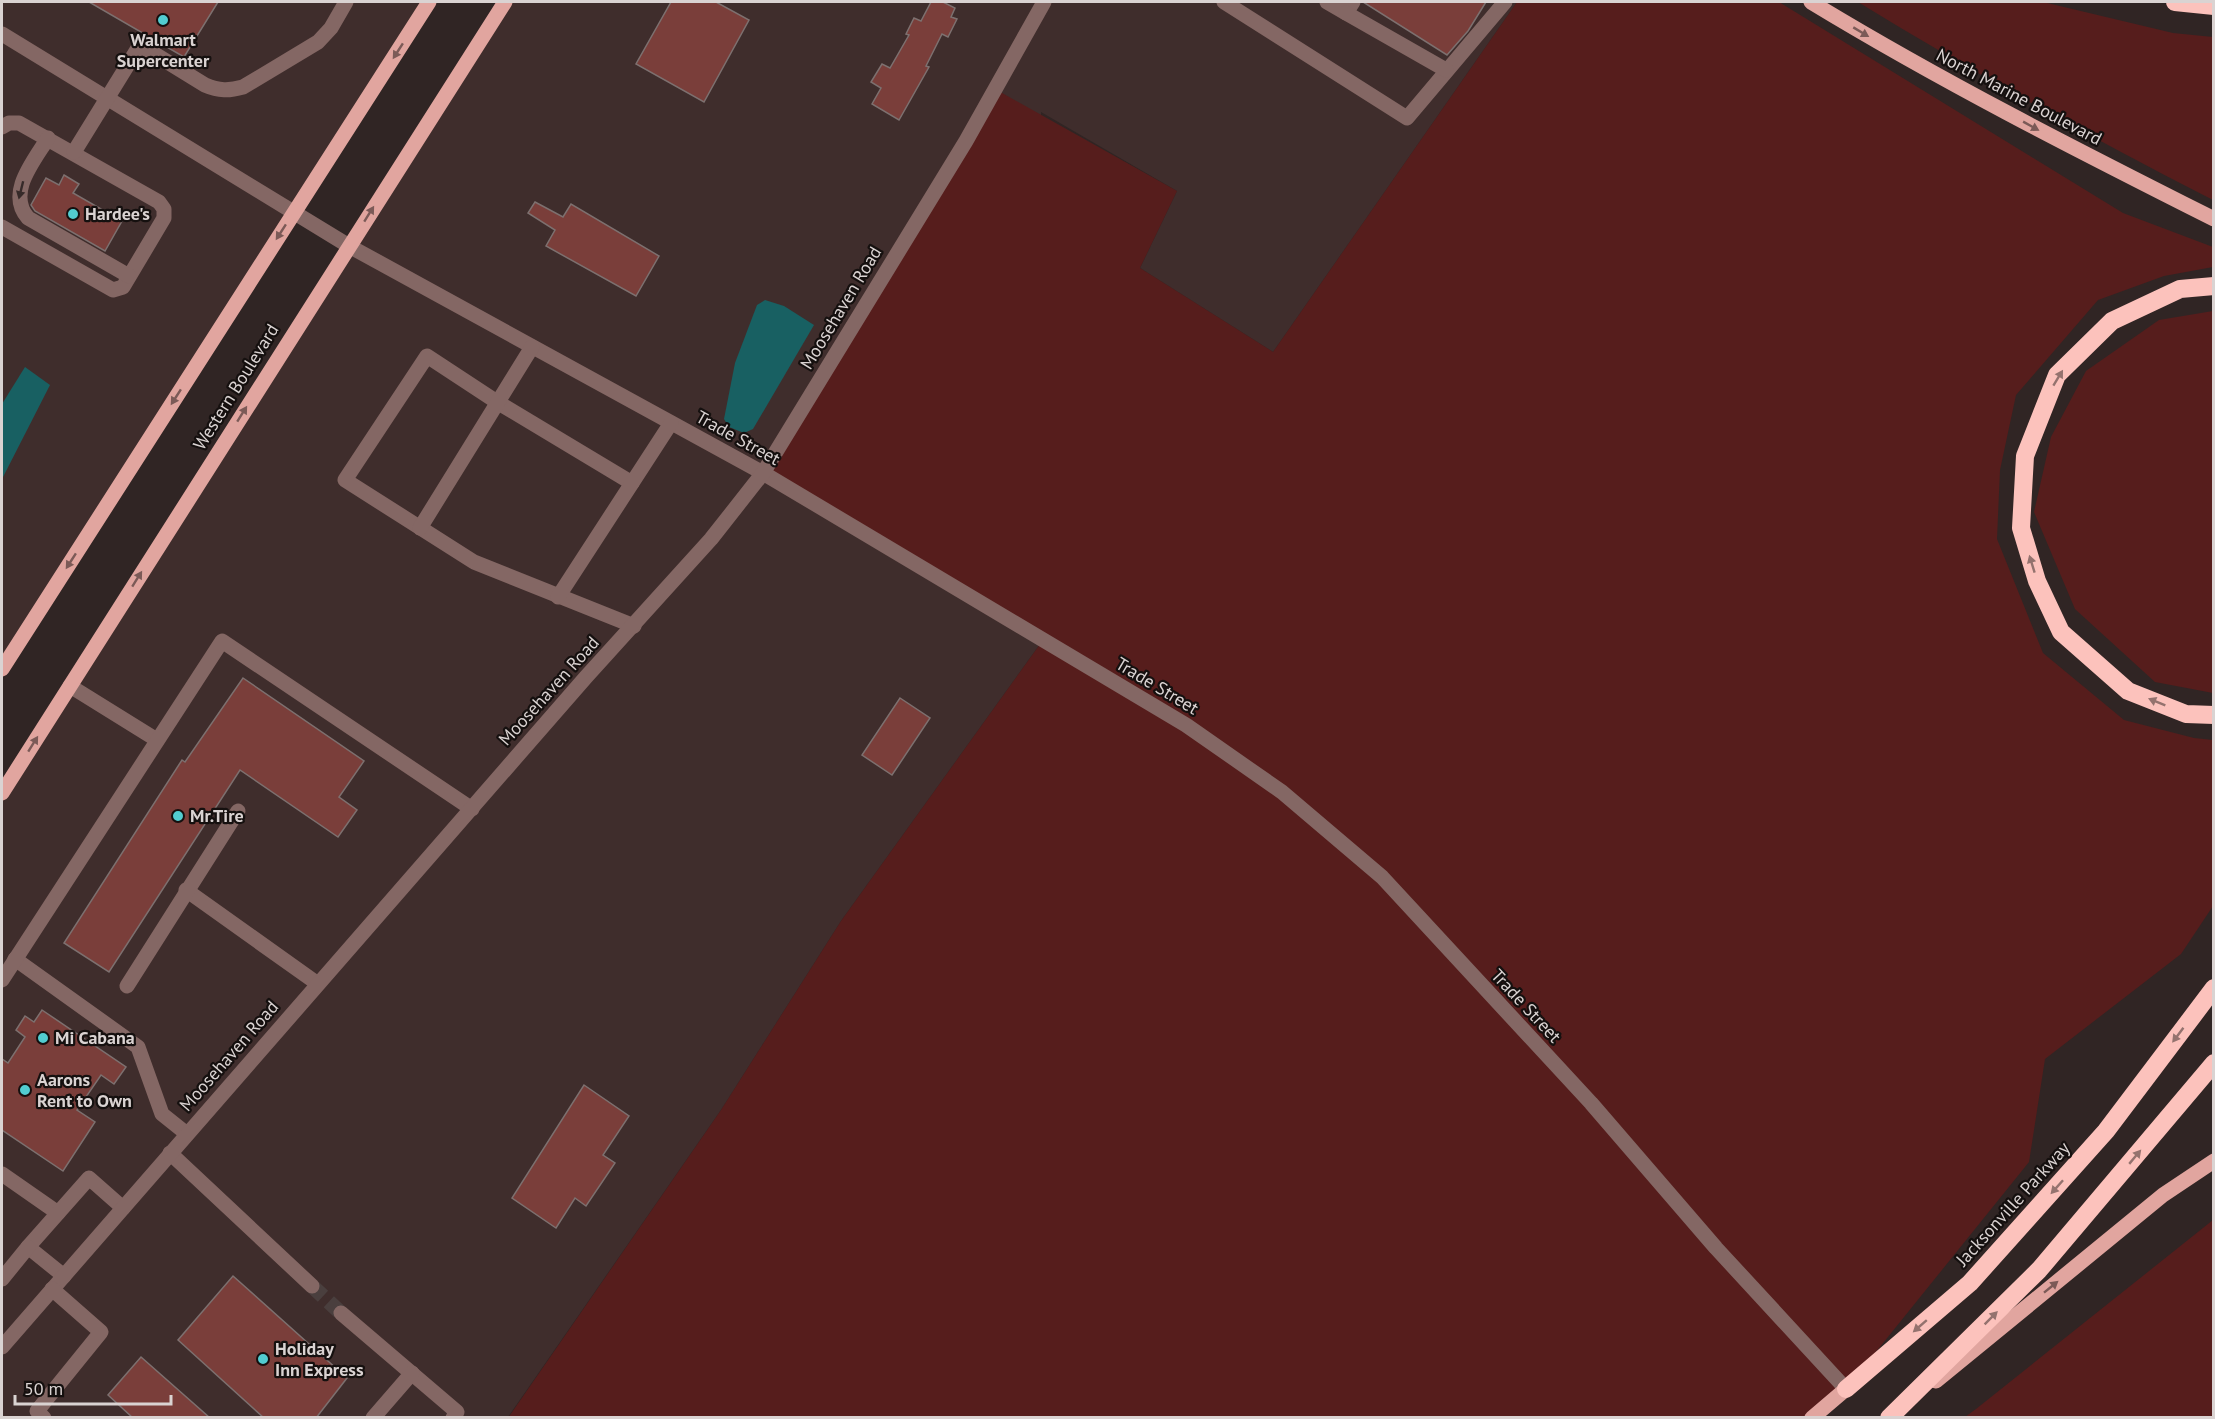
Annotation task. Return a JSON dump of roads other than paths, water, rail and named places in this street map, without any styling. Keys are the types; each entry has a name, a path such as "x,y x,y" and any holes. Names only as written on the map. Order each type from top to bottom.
{"highway":[{"path":"2175,2 2214,6"},
{"path":"2214,286 2180,289 2112,321 2057,375 2025,456 2021,528 2037,581 2061,632 2128,691 2186,714 2214,715"},
{"name":"Jacksonville Parkway","path":"1846,1389 1970,1283 2106,1131 2214,988"},
{"path":"1891,1418 2039,1270 2214,1063"}],"main road":[{"path":"2,669 429,2"},
{"name":"Western Boulevard","path":"2,793 505,2"},
{"name":"North Marine Boulevard","path":"1811,2 1883,46 2037,129 2214,219"},
{"path":"1891,1418 2163,1195 2214,1161"},
{"name":"Jacksonville Parkway","path":"1812,1418 1846,1389"}],"street":[{"path":"74,152 109,99 140,45 216,90 230,91 243,87 318,42 331,28 346,2"},
{"name":"Moosehaven Road","path":"2,1347 472,808 711,539 763,473 966,141 1044,2"},
{"path":"1224,2 1407,118 1505,2"},
{"path":"1327,2 1349,7 1446,70"},
{"name":"Trade Street","path":"2,34 349,246 763,473 1186,725 1291,799 1382,877 1591,1103 1716,1248 1846,1389"},
{"path":"2,127 9,123 19,123 159,202 164,209 164,219 123,287 113,290 2,227"},
{"path":"48,138 23,182 19,201 22,211 28,218 129,276"},
{"path":"420,528 532,347"},
{"path":"632,483 497,402 427,356 345,480 474,562 634,626"},
{"path":"558,597 671,423"},
{"path":"2,980 222,641 472,808"},
{"path":"70,686 157,740"},
{"path":"127,986 186,890 238,812"},
{"path":"186,890 318,984"},
{"path":"15,959 138,1047 162,1114 187,1134"},
{"path":"170,1153 312,1286"},
{"path":"2,1174 58,1213"},
{"path":"3,1275 89,1178 123,1208"},
{"path":"28,1247 64,1276"},
{"path":"45,1418 37,1411 101,1332 52,1289"},
{"path":"341,1313 457,1412 453,1418"},
{"path":"373,1418 412,1373"}],"water":[{"path":"765,300 784,306 814,325 753,429 744,433 729,427 724,419 735,363 757,305"},
{"path":"25,367 50,385 2,479 2,404"}],"tunnel":[{"path":"312,1286 341,1313"}],"place":[{"name":"Walmart Supercenter","path":"163,20"},
{"name":"Hardee's","path":"73,214"},
{"name":"Mr.Tire","path":"178,816"},
{"name":"Mi Cabana","path":"43,1038"},
{"name":"Aarons Rent to Own","path":"25,1090"},
{"name":"Holiday Inn Express","path":"263,1359"}]}
